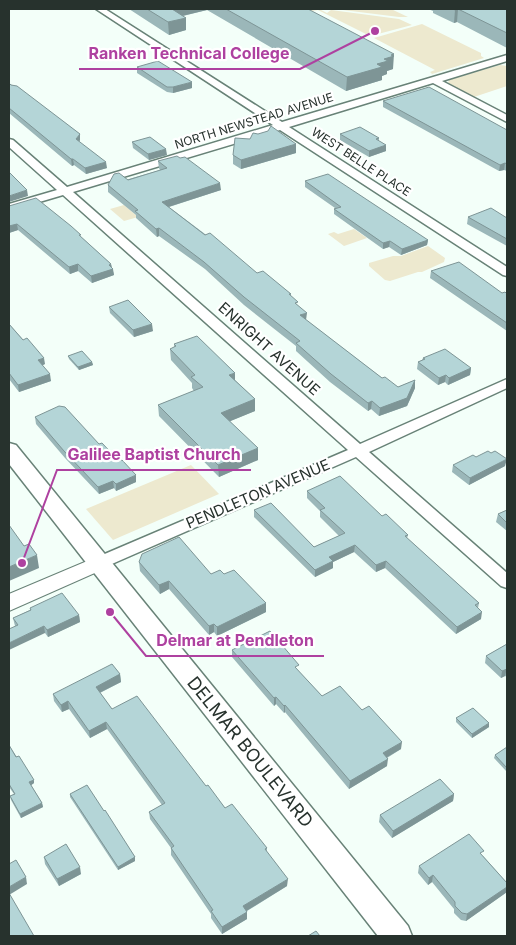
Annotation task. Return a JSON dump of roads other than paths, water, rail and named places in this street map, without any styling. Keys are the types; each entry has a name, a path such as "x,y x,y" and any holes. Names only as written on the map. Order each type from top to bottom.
{"main road":[{"name":"DELMAR BOULEVARD","path":"9,450 397,936"}],"street":[{"name":"WEST BELLE PLACE","path":"100,9 507,272"},
{"name":"NORTH NEWSTEAD AVENUE","path":"9,208 507,58"},
{"path":"434,80 507,119"},
{"name":"ENRIGHT AVENUE","path":"9,142 507,582"},
{"name":"PENDLETON AVENUE","path":"9,603 507,383"}],"place":[{"name":"Ranken Technical College","path":"375,31"},
{"name":"Galilee Baptist Church","path":"22,563"},
{"name":"Delmar at Pendleton","path":"110,612"}]}
